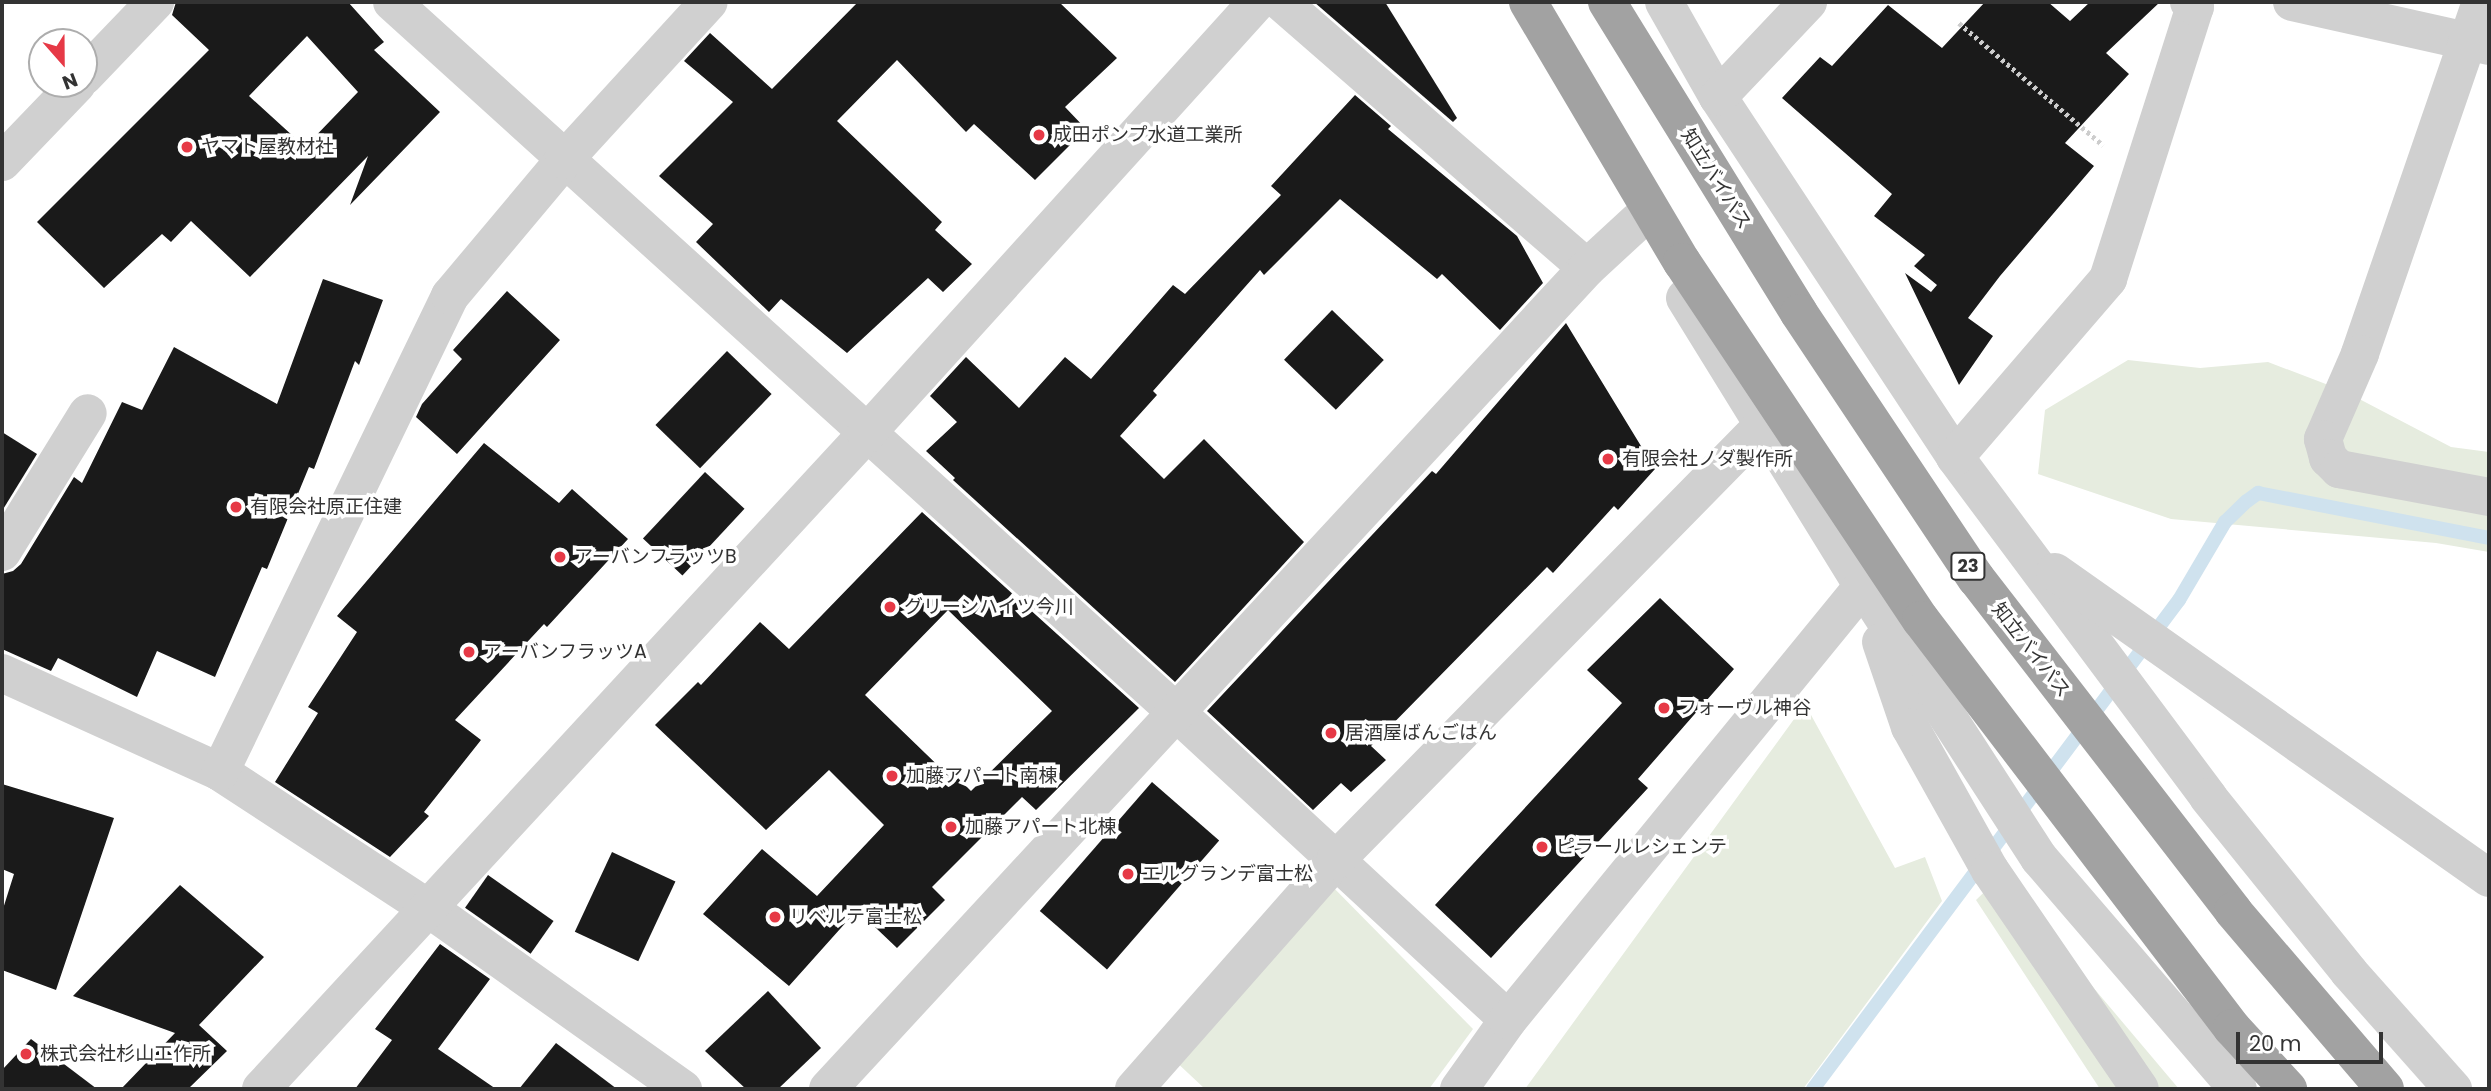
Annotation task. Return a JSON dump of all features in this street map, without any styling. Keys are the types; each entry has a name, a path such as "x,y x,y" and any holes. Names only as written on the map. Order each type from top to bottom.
{"highway":[{"path":"1528,2 1682,262 1921,620 2232,1028 2288,1089"},
{"name":"知立バイパス","path":"1607,2 1799,313 1976,578 2232,911 2385,1089"}],"street":[{"path":"98,61 155,2"},
{"path":"392,2 1177,713 1508,1020"},
{"path":"219,772 450,296 564,160 709,2"},
{"path":"261,1089 866,434 1257,2"},
{"path":"1281,2 1587,268"},
{"path":"1508,2 1763,425 1863,586 2039,858 2238,1089"},
{"path":"1664,2 1718,97 1955,457 2208,797 2349,971 2453,1089"},
{"path":"1718,97 1808,2"},
{"path":"2292,2 2477,43"},
{"path":"2481,2 2477,43 2360,354 2323,439 2328,457 2339,469 2489,497"},
{"path":"1955,457 2108,279 2194,4"},
{"path":"2,162 64,98"},
{"path":"828,1089 1587,268 1638,221"},
{"path":"2,552 88,413"},
{"path":"1133,1089 1335,861 1763,425"},
{"path":"2027,553 2489,878"},
{"path":"1459,1089 1508,1020 1863,586"},
{"path":"1863,586 1910,727 1990,870 2140,1089"},
{"path":"2,673 219,772 428,908 663,1084"}],"path":[{"path":"1959,23 2141,177"}],"shaded area":[{"path":"2128,360 2200,368 2268,362 2344,391 2451,447 2489,452 2489,552 2436,543 2171,519 2038,474 2045,410"},
{"path":"1805,704 1895,868 1925,857 1942,901 1803,1089 1525,1089"},
{"path":"2000,877 2179,1089 2100,1089 1976,900"},
{"path":"1324,878 1473,1029 1429,1089 1205,1089 1172,1058"}],"building":[{"path":"176,2 348,2 384,42 374,50 440,112 350,205 368,156 250,277 191,221 171,242 162,234 104,288 37,222 209,50 172,15","holes":["307,36 358,92 305,147 249,96"]},
{"path":"858,2 1059,2 1117,58 1065,107 1086,129 1035,180 974,124 966,132 897,60 837,121 942,222 935,230 972,264 943,292 928,278 847,353 781,299 769,312 696,242 713,224 659,176 733,102 684,61 710,33 772,89"},
{"path":"1314,2 1385,2 1457,118 1453,122"},
{"path":"1985,2 2048,2 2070,21 2090,2 2160,2 2106,53 2129,74 2065,143 2094,166 2000,276 1968,318 1993,336 1959,385 1905,273 1931,292 1937,285 1914,266 1925,255 1874,216 1892,194 1782,98 1820,57 1832,66 1888,5 1942,48"},
{"path":"1355,95 1391,126 1388,129 1517,236 1543,283 1500,330 1442,274 1437,279 1340,199 1264,275 1260,270 1153,391 1157,395 1120,436 1164,479 1204,439 1304,542 1175,682 953,480 955,478 926,451 957,422 930,396 966,357 1019,408 1065,357 1091,379 1173,285 1185,294 1281,195 1271,186"},
{"path":"323,279 383,300 359,365 355,361 314,469 309,467 267,569 262,567 215,677 157,651 137,697 58,658 51,671 2,649 2,574 13,571 21,564 74,477 82,483 122,402 142,410 174,347 277,404"},
{"path":"507,291 560,340 457,454 416,417 422,404 462,359 453,350"},
{"path":"1332,310 1384,360 1336,410 1284,360"},
{"path":"1566,323 1655,469 1618,510 1614,506 1553,573 1547,567 1371,746 1386,760 1351,792 1341,783 1313,810 1207,711 1432,471 1436,474"},
{"path":"727,351 772,394 700,468 655,425"},
{"path":"2,432 37,454 2,511"},
{"path":"484,443 559,503 572,489 628,539 547,627 544,624 455,720 481,740 424,812 429,816 390,857 275,782 318,713 308,707 357,632 337,616"},
{"path":"705,472 744,509 682,575 643,539"},
{"path":"922,512 1139,708 1036,810 1022,797 932,887 945,900 897,948 857,910 789,986 703,914 762,849 817,896 884,825 829,770 766,830 655,725 698,682 701,685 760,622 789,649","holes":["948,610 1052,711 971,791 958,778 955,782 865,695"]},
{"path":"1660,598 1734,669 1638,779 1648,788 1491,958 1435,905 1622,703 1587,670"},
{"name":"エルグランデ富士松","path":"1152,782 1219,840 1107,969 1040,911"},
{"path":"2,784 114,818 56,990 2,970 2,912 14,874 2,869"},
{"path":"612,852 675,882 638,961 575,932"},
{"path":"488,875 554,921 531,954 465,908"},
{"path":"180,885 264,957 199,1025 227,1051 188,1089 121,1089 175,1033 73,996"},
{"path":"440,944 490,979 438,1049 496,1089 355,1089 392,1040 375,1029"},
{"path":"768,991 821,1048 778,1089 746,1089 705,1051"},
{"path":"31,1039 97,1089 2,1089 2,1070"},
{"path":"556,1043 617,1089 519,1089"}],"waterway":[{"path":"1813,1089 2179,600 2225,522 2247,501 2258,493 2489,538"}],"place":[{"name":"成田ポンプ水道工業所","path":"1039,135"},
{"name":"ヤマト屋教材社","path":"187,147"},
{"name":"有限会社ノダ製作所","path":"1608,459"},
{"name":"有限会社原正住建","path":"236,507"},
{"name":"アーバンフラッツB","path":"560,557"},
{"name":"グリーンハイツ今川","path":"890,607"},
{"name":"アーバンフラッツA","path":"469,652"},
{"name":"フォーヴル神谷","path":"1664,708"},
{"name":"居酒屋ばんごはん","path":"1331,733"},
{"name":"加藤アパート南棟","path":"892,776"},
{"name":"加藤アパート北棟","path":"951,827"},
{"name":"ピラールレシェンテ","path":"1542,847"},
{"name":"エルグランデ富士松","path":"1128,874"},
{"name":"リベルテ富士松","path":"775,917"},
{"name":"株式会社杉山工作所","path":"26,1054"}]}
